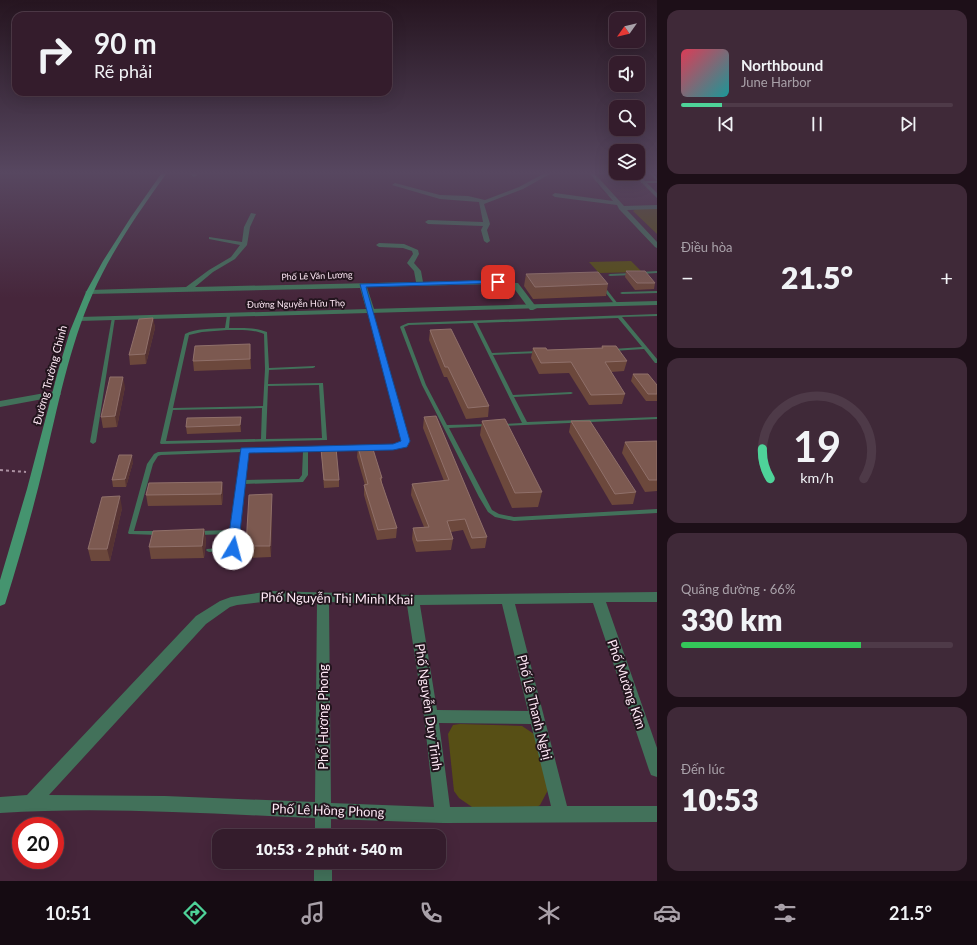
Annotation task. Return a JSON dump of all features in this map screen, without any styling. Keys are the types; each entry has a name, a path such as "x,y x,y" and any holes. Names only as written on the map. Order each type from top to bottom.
{"main road":[{"name":"Đường Trường Chinh","path":"0,601 37,473 70,341 89,292 122,232 134,215"}],"street":[{"path":"187,290 211,271 233,258 245,244 248,227 253,215"},
{"path":"484,215 487,224 484,230 487,241"},
{"path":"628,215 657,246"},
{"path":"428,222 487,224"},
{"path":"211,238 245,244"},
{"path":"379,245 404,246 415,250 416,254 410,263 417,271 420,284"},
{"name":"Phố Lê Văn Lương","path":"89,292 511,283 522,292 533,308"},
{"path":"363,285 371,312"},
{"name":"Đường Nguyễn Hữu Thọ","path":"79,319 533,308 657,303"},
{"path":"0,404 56,394"},
{"name":"Phố Nguyễn Thị Minh Khai","path":"31,803 183,638 214,610 225,604 249,597 270,596 413,600 598,599 657,597"},
{"name":"Phố Hương Phong","path":"323,597 323,829"},
{"name":"Phố Mường Kim","path":"598,599 657,770"},
{"name":"Phố Nguyễn Duy Trinh","path":"413,600 431,716 443,815"},
{"name":"Phố Lê Thanh Nghị","path":"508,600 561,814"},
{"path":"431,716 538,718"},
{"name":"Phố Lê Hồng Phong","path":"0,806 31,803 165,804 443,815 657,814"},
{"path":"323,869 323,881"}],"lane":[{"path":"610,275 656,274"},
{"path":"599,283 617,305"},
{"path":"622,293 657,292"},
{"path":"166,533 131,533 150,464 156,455 173,452 393,447 404,445 406,441 371,312"},
{"path":"657,315 475,323 408,324 402,328 424,385 490,511 497,516 514,519 657,511"},
{"path":"227,330 228,316"},
{"path":"620,317 657,362"},
{"path":"93,442 113,318"},
{"path":"475,323 525,424"},
{"path":"263,440 265,407 266,385 267,369 267,336 264,331 256,329 197,331 186,334 163,443 325,439 321,384 266,385"},
{"path":"607,350 646,348"},
{"path":"491,354 545,352"},
{"path":"267,369 313,367"},
{"path":"511,396 571,393"},
{"path":"170,409 265,407"},
{"path":"446,427 657,418"},
{"path":"240,482 301,481 305,475 306,449"},
{"path":"209,550 233,549 244,450"},
{"path":"190,533 235,532"}],"path":[{"path":"0,470 37,473"}],"shaded area":[{"path":"637,215 657,215 657,234"},
{"path":"631,261 642,272 599,273 589,262"},
{"path":"453,725 522,726 534,734 548,790 540,805 534,809 472,807 459,798 454,791 448,734"}],"building":[{"path":"626,271 645,271 655,283 637,283"},
{"path":"598,272 608,284 535,287 526,274"},
{"path":"153,318 145,354 129,355 139,319"},
{"path":"451,329 489,406 468,408 448,367 445,367 430,330"},
{"path":"250,344 250,359 193,361 195,346"},
{"path":"602,346 616,346 627,361 605,362 625,394 591,395 571,362 541,363 533,348 546,348 547,350 603,348"},
{"path":"633,374 648,374 657,385 657,394 648,394"},
{"path":"110,377 123,377 115,416 101,417"},
{"path":"436,416 487,537 472,538 465,519 447,521 453,539 417,541 413,528 429,527 412,484 449,480 424,417"},
{"path":"241,417 240,425 186,427 187,418"},
{"path":"505,419 542,492 515,493 482,421"},
{"path":"571,421 590,421 636,492 615,494"},
{"path":"657,441 657,480 649,480 625,442"},
{"path":"372,446 382,478 380,478 397,528 378,530 364,485 368,484 358,447"},
{"path":"336,448 339,480 324,480 321,449"},
{"path":"119,455 132,455 125,479 112,480"},
{"path":"222,482 221,494 146,495 149,483"},
{"path":"272,494 270,546 246,546 249,495"},
{"path":"120,496 107,549 88,549 102,497"},
{"path":"204,529 202,546 149,547 153,531"}],"route":[{"path":"233,549 244,450 393,447 404,445 406,441 363,285 498,282"}]}
